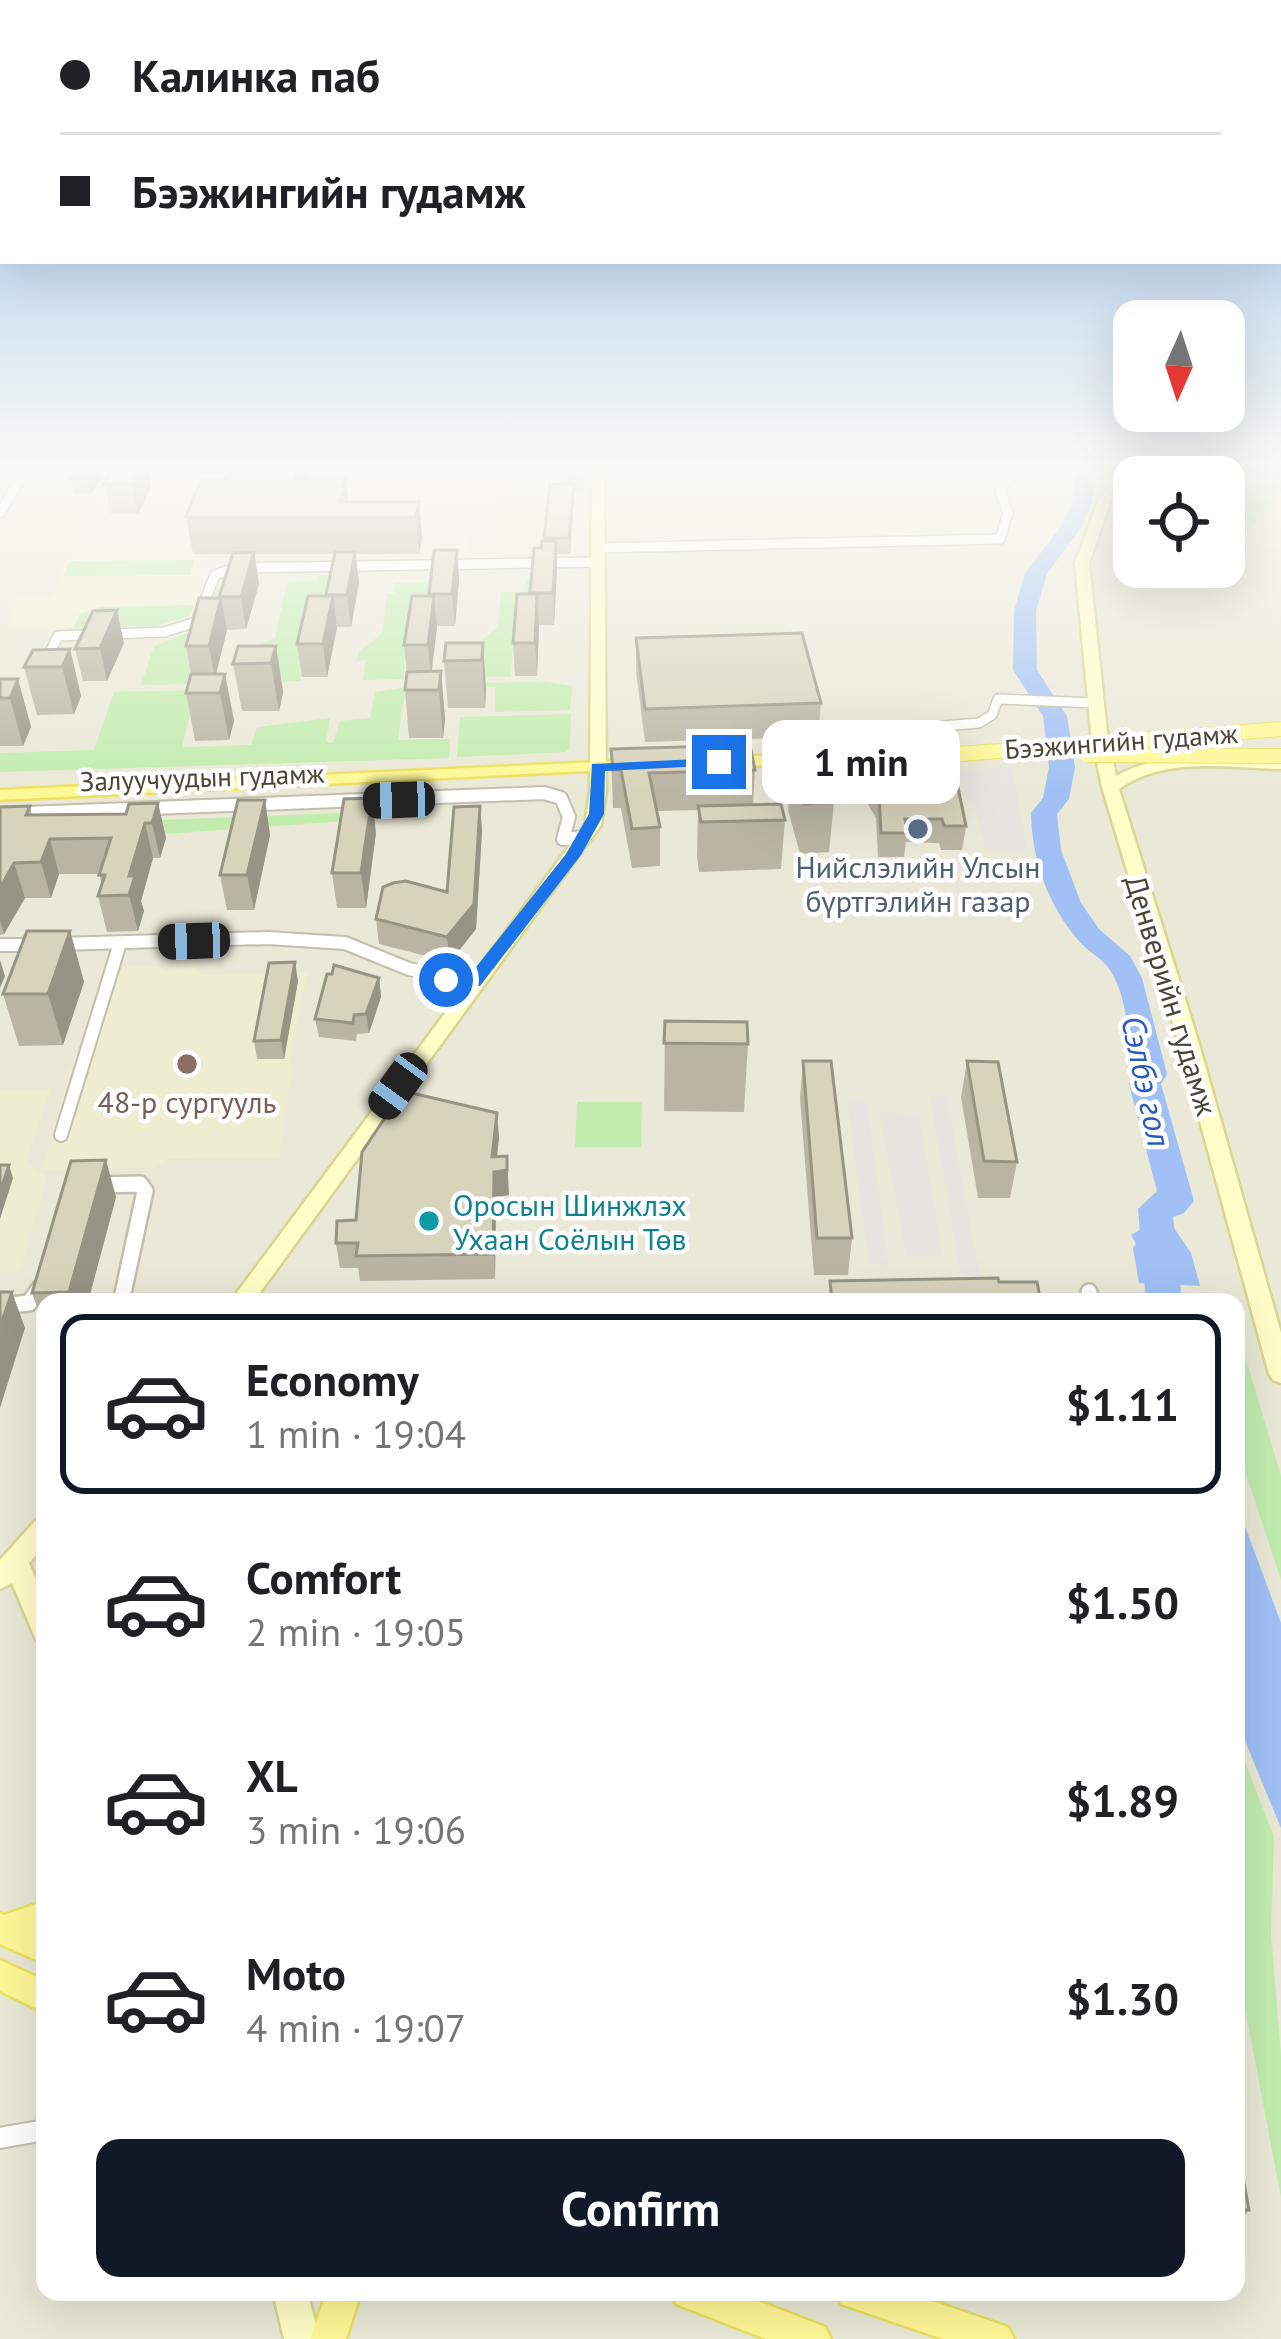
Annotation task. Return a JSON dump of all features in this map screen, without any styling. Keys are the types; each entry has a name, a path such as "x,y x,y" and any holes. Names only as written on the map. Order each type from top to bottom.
{"main road":[{"name":"Бээжингийн гудамж","path":"960,754 1281,729"},
{"name":"Бээжингийн гудамж","path":"696,763 960,754 1281,760"},
{"name":"Залуучуудын гудамж","path":"0,784 568,764 598,767"},
{"path":"598,767 651,765"},
{"name":"Залуучуудын гудамж","path":"0,795 598,767"},
{"path":"2,1929 36,1919"},
{"path":"2,1929 36,1945"},
{"path":"6,1977 36,1992"},
{"path":"6,1977 36,2001"},
{"path":"328,2339 341,2301"},
{"path":"712,2301 813,2339"},
{"path":"880,2301 996,2339"}],"street":[{"path":"41,675 58,636 164,632 196,622 216,574"},
{"path":"248,1293 585,837 596,814 599,574"},
{"name":"Денверийн гудамж","path":"1082,574 1087,703 1273,1319 1281,1374"},
{"path":"868,757 859,742 871,732 979,724 992,715 998,699 1087,703"},
{"path":"1110,787 1130,770 1153,766 1281,760"},
{"path":"0,814 544,794 561,798 569,817 563,839 585,837"},
{"path":"0,945 268,938 345,943 409,969 474,982"},
{"path":"61,1135 120,943"},
{"path":"77,1186 140,1184 145,1191 123,1293"},
{"path":"37,1293 44,1273"},
{"path":"0,1306 22,1306 36,1295"},
{"path":"36,1538 8,1570 36,1617"},
{"path":"0,2138 36,2132"},
{"path":"292,2301 302,2339"}],"shaded area":[{"path":"0,574 1113,574 1113,588 1245,588 1245,574 1281,574 1281,2339 0,2339"},
{"path":"60,574 207,574 194,616 157,627 7,629 18,597 52,596"},
{"path":"1012,768 1027,851 986,850 974,803 945,786 908,782 853,788 837,772"},
{"name":"48-р сургууль","path":"118,967 194,967 202,974 308,972 289,1060 292,1070 279,1158 168,1159 154,1168 42,1169 70,1069 83,1068"},
{"path":"51,1089 26,1162 48,1177 19,1271 0,1272 0,1091"},
{"path":"946,1095 979,1275 961,1275 930,1096"},
{"path":"847,1100 867,1103 888,1265 869,1263"},
{"path":"879,1111 919,1116 942,1256 907,1256"}],"green space":[{"path":"64,574 190,574 190,575"},
{"path":"318,575 344,575 312,625 301,681 247,683 255,646 275,638 287,582 316,581"},
{"path":"526,580 533,580 531,623 514,624 511,677 461,677 464,652 498,628 501,592 525,592"},
{"path":"443,582 410,624 403,679 363,680 366,660 357,661 359,651 382,634 387,594 394,594 395,583"},
{"path":"242,586 205,639 192,684 141,685 154,646 206,626 217,587"},
{"path":"194,605 191,615 157,626 74,628 80,614 101,607"},
{"path":"453,683 572,686 570,710 495,712 495,687 453,687"},
{"path":"405,687 398,740 450,739 449,758 0,772 0,753 94,750 114,692 196,690 182,747 251,745 257,727 330,718 326,742 333,743 340,721 370,718 375,692"},
{"path":"571,714 570,748 565,752 457,757 460,717"},
{"path":"141,812 163,820 340,813 347,821 64,841"},
{"path":"577,1102 642,1102 641,1147 575,1147"},
{"path":"1245,1356 1281,1476 1281,1580 1245,1471"},
{"path":"1245,1762 1274,1837 1271,1933 1281,2055 1281,2198 1245,2008"}],"water":[{"path":"1157,1203 1191,1253 1200,1286 1139,1283 1131,1235 1143,1228"},
{"path":"1245,1526 1281,1623 1281,1828 1245,1741"}],"building":[{"path":"226,574 248,574 241,597 219,597"},
{"path":"330,574 351,574 347,595 326,595"},
{"path":"431,574 454,574 452,594 429,594"},
{"path":"532,574 554,574 553,593 530,593"},
{"path":"517,594 537,594 535,643 513,643"},
{"path":"308,596 333,596 323,644 297,644"},
{"path":"412,596 434,596 428,645 404,645"},
{"path":"199,598 221,598 209,646 186,646"},
{"path":"117,610 100,648 75,649 93,611"},
{"path":"802,633 821,703 645,709 636,638"},
{"path":"446,643 483,643 482,660 444,661"},
{"path":"238,646 276,646 271,663 233,664"},
{"path":"70,649 62,667 24,667 33,650"},
{"path":"441,671 439,690 405,690 407,672"},
{"path":"191,674 225,674 220,693 186,693"},
{"path":"0,679 18,679 10,698 0,698"},
{"path":"750,745 755,770 649,773 660,827 632,829 621,770 613,770 611,749"},
{"path":"820,760 834,802 804,804 791,761"},
{"path":"886,771 900,794 936,794 933,778 956,778 966,826 944,826 942,819 905,819 907,833 881,833 879,794 866,773"},
{"path":"372,798 361,873 332,873 344,799"},
{"path":"238,800 265,800 247,875 220,875"},
{"path":"158,803 152,823 145,823 129,876 135,876 129,895 98,896 105,875 99,875 111,838 50,839 41,862 14,863 0,888 0,807 30,806 26,815 126,814 129,804"},
{"path":"781,804 785,820 701,822 698,806"},
{"path":"480,806 474,904 447,937 376,919 383,887 393,883 406,881 447,892 454,807"},
{"path":"27,931 70,931 48,994 3,994"},
{"path":"295,962 281,1040 254,1041 269,963"},
{"path":"334,965 379,978 366,1014 354,1015 353,1023 315,1019 327,974 332,974"},
{"path":"665,1021 747,1022 748,1044 664,1043"},
{"path":"803,1061 831,1061 852,1238 817,1238"},
{"path":"967,1061 998,1062 1017,1162 984,1161"},
{"name":"Оросын Шинжлэх Ухаан Соёлын Төв","path":"403,1091 497,1113 492,1157 507,1156 507,1170 494,1172 493,1254 356,1256 358,1243 336,1243 337,1221 356,1220 362,1152"},
{"path":"106,1160 69,1292 32,1293 71,1161"},
{"path":"0,1165 9,1165 0,1192"},
{"path":"998,1278 999,1282 1037,1282 1039,1293 831,1293 830,1281"},
{"path":"0,1292 12,1292 0,1327"}],"waterway":[{"name":"Сэлбэ гол","path":"1036,574 1025,611 1025,670 1055,716 1062,767 1056,799 1044,813 1048,850 1067,903 1088,935 1122,966 1136,1005 1151,1074 1145,1084 1150,1115 1177,1201 1172,1205 1163,1201 1155,1209 1163,1293"}],"place":[{"name":"Нийслэлийн Улсын бүртгэлийн газар","path":"918,829"},
{"name":"48-р сургууль","path":"187,1064"},
{"name":"Оросын Шинжлэх Ухаан Соёлын Төв","path":"429,1221"}],"route":[{"path":"446,980 474,982 573,855 593,825 598,767 719,762"}]}
